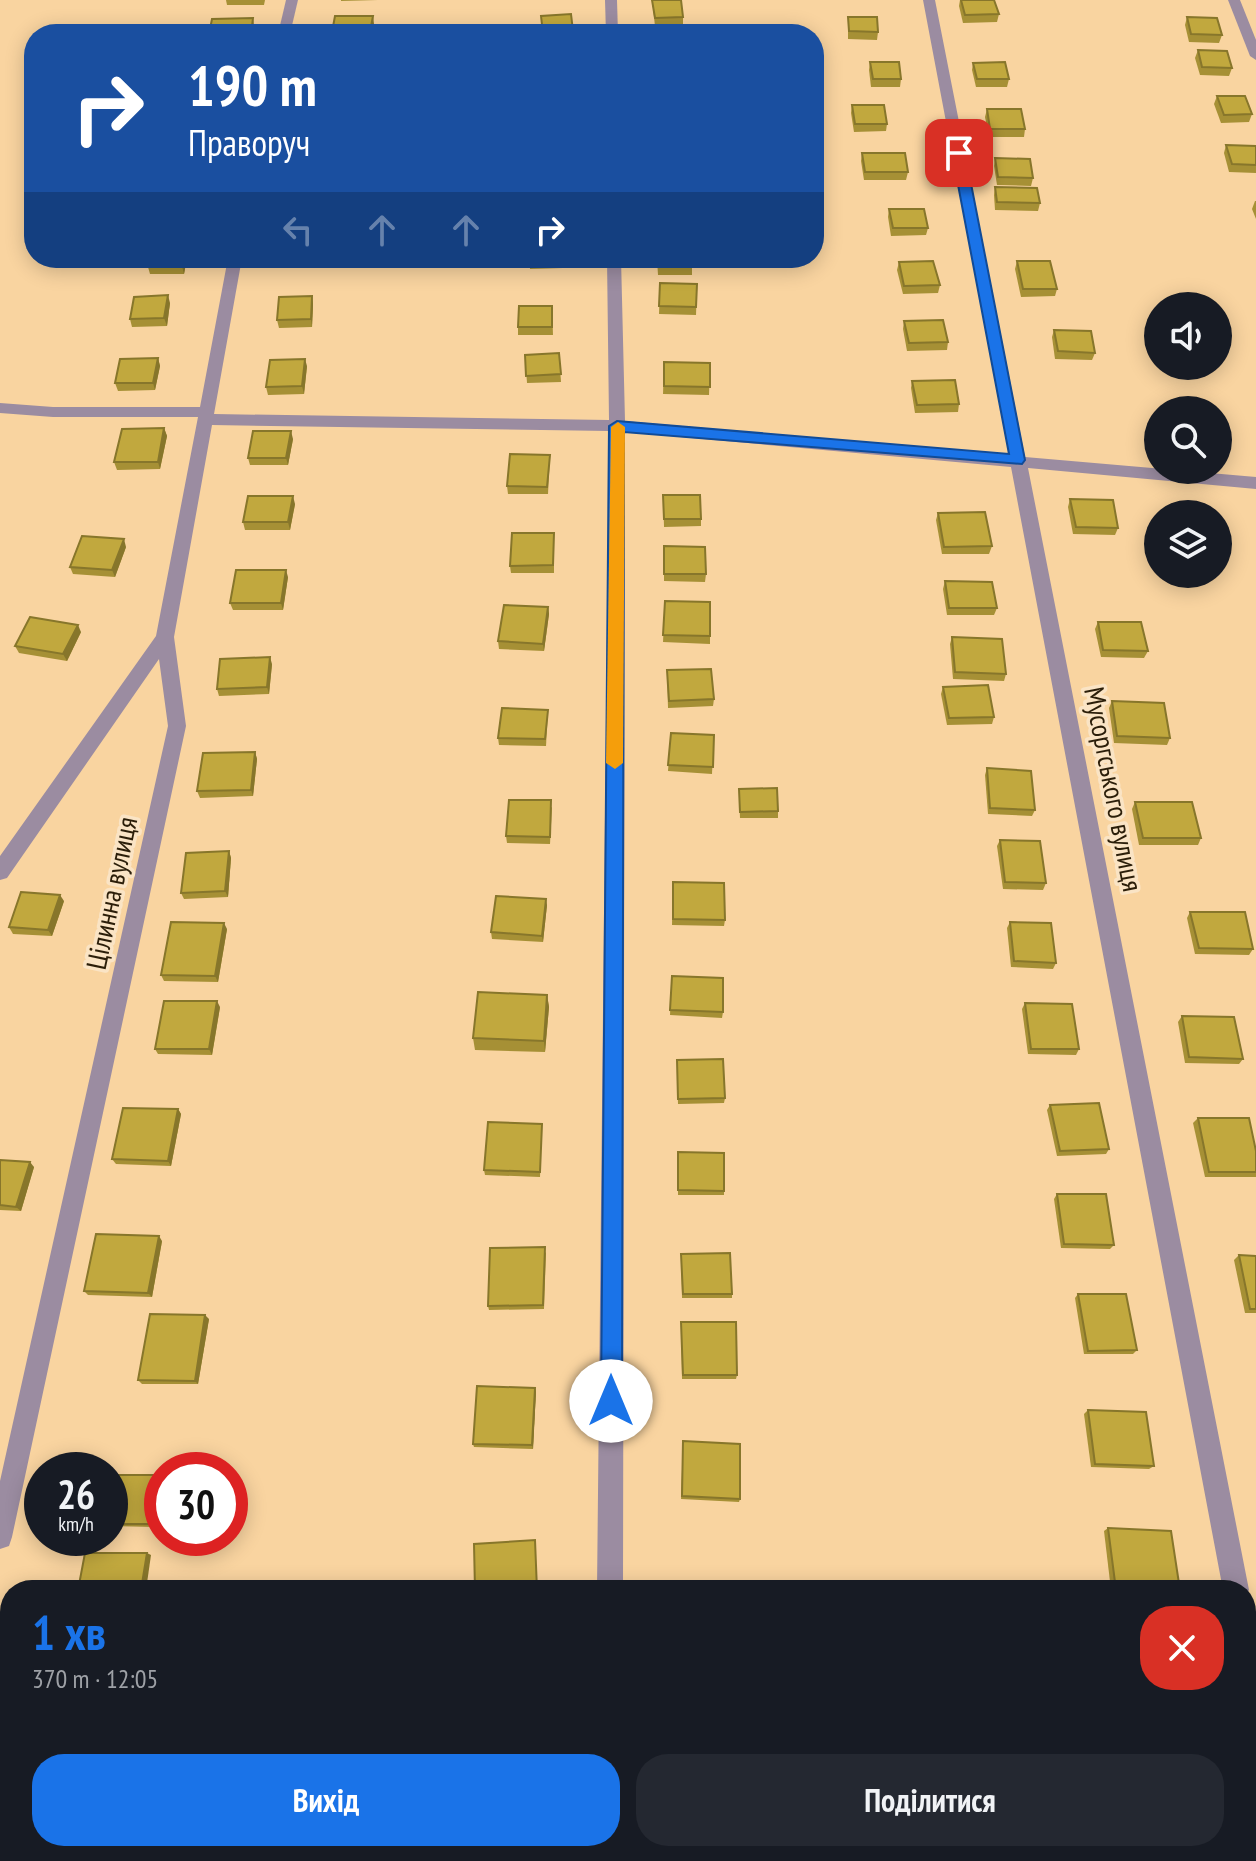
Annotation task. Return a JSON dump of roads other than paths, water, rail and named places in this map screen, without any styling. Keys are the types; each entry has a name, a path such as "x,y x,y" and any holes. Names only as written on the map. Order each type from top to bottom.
{"street":[{"path":"286,24 292,0"},
{"path":"611,0 612,24"},
{"name":"Мусоргського вулиця","path":"929,0 1234,1580"},
{"path":"1234,0 1256,56"},
{"name":"Цілинна вулиця","path":"0,1537 177,726 165,637 233,268"},
{"path":"610,1580 617,426 614,268"},
{"path":"0,408 53,412 617,426 1256,483"},
{"path":"0,872 165,637"}]}
